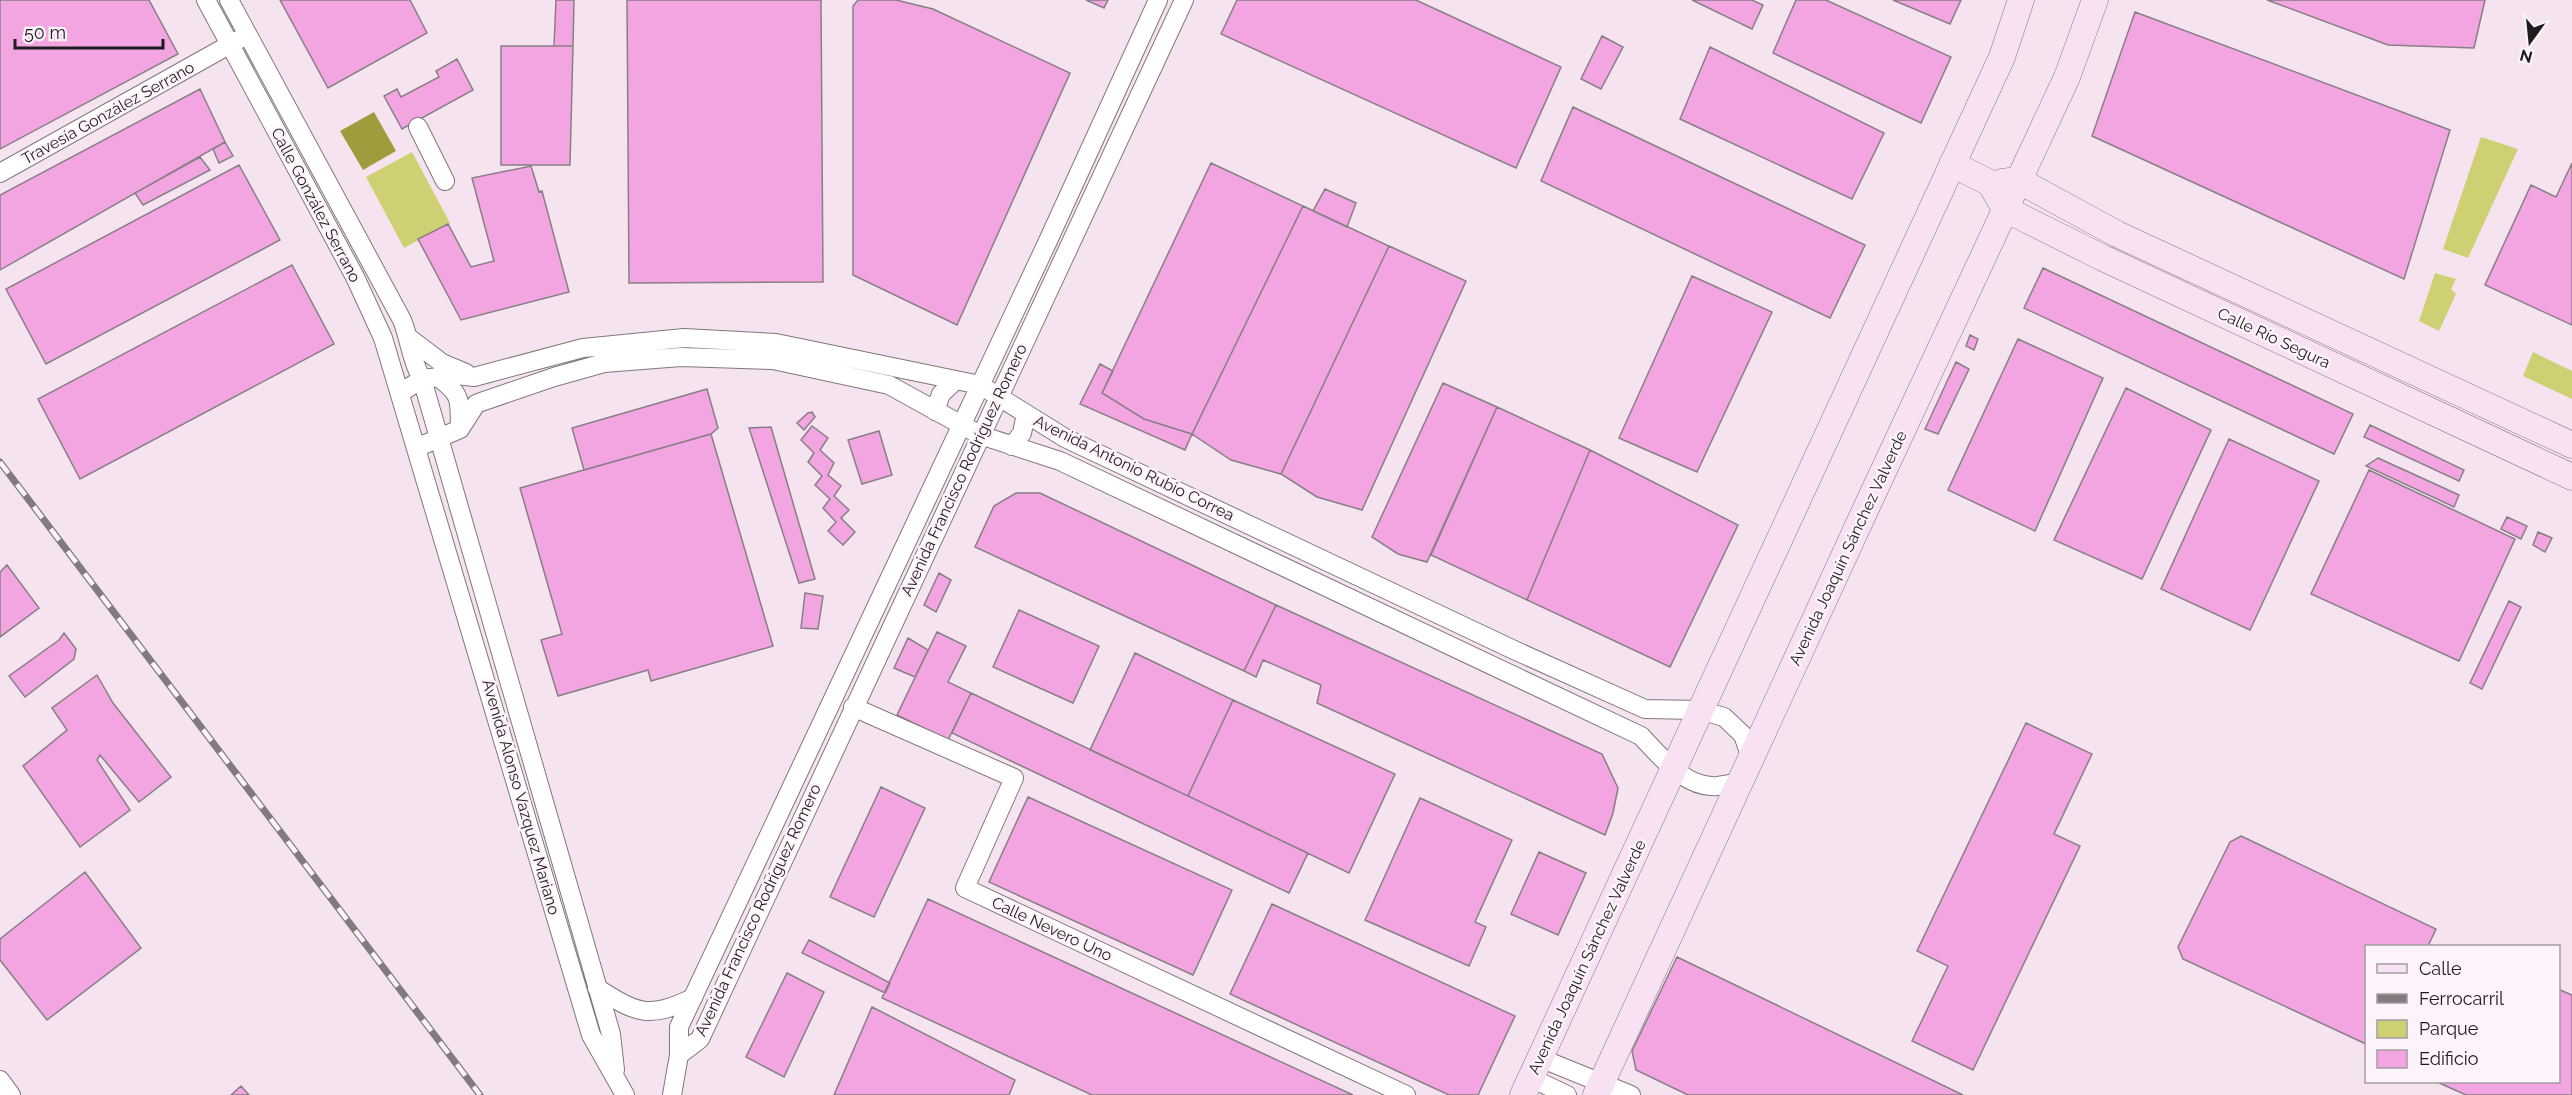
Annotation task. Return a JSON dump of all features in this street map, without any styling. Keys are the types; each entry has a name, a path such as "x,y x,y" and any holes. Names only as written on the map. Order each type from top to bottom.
{"main road":[{"name":"Avenida Joaquín Sánchez Valverde","path":"1531,1077 2002,57 2020,0"},
{"name":"Avenida Joaquín Sánchez Valverde","path":"1599,1088 1989,246 2007,191 2067,77 2095,0"},
{"name":"Calle Río Segura","path":"1952,164 2007,191 2117,234 2572,445"},
{"name":"Calle Río Segura","path":"2007,191 2103,258 2572,477"},
{"path":"1989,246 2014,231 2022,230 2103,258"},
{"path":"2414,403 2427,377"}],"street":[{"name":"Calle González Serrano","path":"206,0 356,278 383,338 407,419"},
{"name":"Calle González Serrano","path":"229,0 402,320 425,374"},
{"name":"Avenida Francisco Rodríguez Romero","path":"679,1055 679,1027 1158,0"},
{"name":"Avenida Francisco Rodríguez Romero","path":"679,1055 700,1039 1184,0"},
{"name":"Travesía González Serrano","path":"0,173 248,35"},
{"path":"418,126 445,181"},
{"path":"409,338 442,363 474,377 481,402 476,404 460,429 416,448"},
{"name":"Avenida Antonio Rubio Correa","path":"425,374 474,377 583,348 684,338 776,343 980,385 998,398 1076,443 1514,650 1645,709 1700,710 1724,717 1743,735 1751,758"},
{"path":"583,348 585,369"},
{"path":"824,371 829,353"},
{"name":"Avenida Antonio Rubio Correa","path":"481,402 604,363 681,357 773,360 889,386 980,435 1060,461 1641,736 1673,769 1694,781 1715,787 1740,782"},
{"path":"399,393 425,374 455,390 459,399 460,429"},
{"name":"Avenida Alonso Vazquez Mariano","path":"425,374 438,438 610,1034 621,1088"},
{"path":"935,411 941,394 956,380"},
{"name":"Avenida Francisco Rodríguez Romero","path":"1012,446 1022,433 1026,414"},
{"name":"Avenida Alonso Vazquez Mariano","path":"407,419 591,1035 621,1088"},
{"name":"Calle Nevero Uno","path":"853,707 1014,778 966,888 1406,1095"},
{"path":"597,988 636,1010 665,1011 693,998"},
{"path":"672,1095 679,1055"},
{"path":"1531,1077 1630,1095"},
{"path":"1531,1077 1567,1095"},
{"path":"0,1080 11,1095"}],"shaded area":[{"path":"0,0 2572,0 2572,1095 0,1095"},
{"path":"374,112 396,151 363,170 340,131"}],"green space":[{"path":"2481,137 2518,149 2468,258 2443,249"},
{"path":"412,152 450,223 404,248 366,177"},
{"path":"2435,273 2456,279 2451,289 2456,294 2439,331 2419,321"},
{"path":"2533,352 2572,371 2572,399 2523,376"}],"building":[{"path":"0,0 149,0 178,54 0,149"},
{"path":"280,0 410,0 427,33 328,88"},
{"path":"556,0 574,0 573,46 554,46"},
{"path":"627,0 821,0 823,282 629,283"},
{"path":"858,0 896,0 933,9 1070,73 957,325 853,275 853,6"},
{"path":"1086,0 1108,0 1104,8"},
{"path":"1237,0 1416,0 1561,67 1516,168 1221,34"},
{"path":"1692,0 1752,0 1763,5 1752,29"},
{"path":"1796,0 1826,0 1951,57 1921,123 1773,53"},
{"path":"1893,0 1961,0 1950,24"},
{"path":"2267,0 2485,0 2474,48 2388,45"},
{"path":"2135,12 2450,130 2404,279 2092,136"},
{"path":"1602,36 1623,47 1601,89 1581,79"},
{"path":"501,46 573,46 570,165 501,165"},
{"path":"1710,47 1884,133 1852,199 1680,119"},
{"path":"457,59 473,90 402,129 384,96 397,89 401,97 439,77 436,71"},
{"path":"200,89 225,142 0,270 0,195"},
{"path":"1573,107 1865,245 1830,318 1541,181"},
{"path":"225,142 233,156 219,163 213,149"},
{"path":"200,157 210,170 143,205 135,193"},
{"path":"1211,163 1303,206 1192,434 1144,419 1102,393"},
{"path":"2572,163 2572,325 2485,285 2531,185 2556,197"},
{"path":"239,165 280,240 46,364 6,289"},
{"path":"531,166 539,192 542,191 569,292 461,320 418,239 448,224 471,267 494,261 472,178"},
{"path":"1325,189 1356,203 1347,227 1313,211"},
{"path":"1303,206 1389,246 1281,474 1231,460 1192,434"},
{"path":"1389,246 1466,281 1362,510 1317,497 1281,474"},
{"path":"292,265 334,344 80,479 38,399"},
{"path":"2043,268 2353,414 2334,454 2024,308"},
{"path":"1692,276 1772,312 1697,472 1619,438"},
{"path":"1970,335 1978,339 1974,350 1966,346"},
{"path":"2018,339 2103,378 2035,531 1948,490"},
{"path":"1956,362 1969,369 1938,434 1925,429"},
{"path":"1100,364 1113,371 1102,393 1144,419 1192,434 1185,450 1080,404"},
{"path":"1443,383 1497,407 1427,562 1398,554 1372,537"},
{"path":"2126,388 2211,430 2142,579 2054,540"},
{"path":"707,389 718,428 711,434 584,470 572,428"},
{"path":"1497,407 1590,450 1527,600 1431,555"},
{"path":"812,412 815,417 804,430 797,423"},
{"path":"2370,425 2464,470 2459,481 2364,437"},
{"path":"812,426 828,438 820,450 834,463 828,475 841,486 834,496 849,510 841,518 855,532 843,545 828,531 836,522 823,508 830,499 815,485 822,476 808,462 814,453 801,440"},
{"path":"771,427 815,579 799,583 749,428"},
{"path":"879,431 892,475 862,484 848,440"},
{"path":"711,434 773,646 651,681 648,670 558,696 541,640 562,634 520,488"},
{"path":"2229,439 2319,481 2250,630 2161,589"},
{"path":"1590,450 1738,525 1670,667 1527,600"},
{"path":"2378,458 2459,495 2454,507 2366,466"},
{"path":"2369,470 2515,539 2459,661 2311,594"},
{"path":"1016,493 1040,493 1276,605 1244,671 975,547 994,506"},
{"path":"2507,517 2527,526 2521,539 2501,529"},
{"path":"2538,532 2552,538 2545,552 2533,545"},
{"path":"7,565 39,608 0,637 0,572"},
{"path":"939,573 951,580 936,612 924,605"},
{"path":"805,593 823,596 818,629 801,628"},
{"path":"2509,601 2521,607 2482,689 2470,683"},
{"path":"1276,605 1602,754 1618,788 1613,813 1605,835 1317,703 1321,685 1263,660 1256,677 1244,671"},
{"path":"1019,610 1099,646 1073,703 993,667"},
{"path":"937,632 966,646 948,682 971,693 948,740 897,715"},
{"path":"64,633 76,649 74,659 25,697 9,676 59,640"},
{"path":"908,638 928,650 915,677 894,668"},
{"path":"1135,653 1233,700 1188,796 1090,750"},
{"path":"97,675 113,703 171,777 139,802 100,755 97,760 130,810 80,847 23,766 67,730 52,708"},
{"path":"971,693 1308,853 1289,893 952,733"},
{"path":"1233,700 1395,774 1349,873 1188,796"},
{"path":"2026,723 2092,754 2054,834 2080,846 1973,1070 1912,1041 1948,966 1917,951"},
{"path":"881,787 925,808 874,917 830,897"},
{"path":"1028,797 1232,890 1193,975 989,882"},
{"path":"1420,798 1512,840 1475,922 1486,927 1469,966 1365,920"},
{"path":"2241,836 2436,929 2428,945 2365,945 2365,1044 2183,959 2178,947 2230,842"},
{"path":"1539,852 1586,873 1558,935 1511,914"},
{"path":"85,872 141,948 47,1020 0,960 0,939"},
{"path":"928,899 1353,1095 1092,1095 882,998"},
{"path":"1272,904 1515,1016 1478,1095 1449,1095 1230,994"},
{"path":"809,940 890,983 885,993 802,953"},
{"path":"1677,957 1963,1095 1688,1095 1636,1070 1632,1051"},
{"path":"787,973 824,992 784,1077 746,1057"},
{"path":"2560,990 2572,995 2572,1095 2466,1095 2439,1083 2560,1083"},
{"path":"872,1007 1015,1080 1009,1095 834,1095"},
{"path":"241,1086 249,1095 231,1095"}],"railway":[{"path":"0,462 480,1095"}]}
